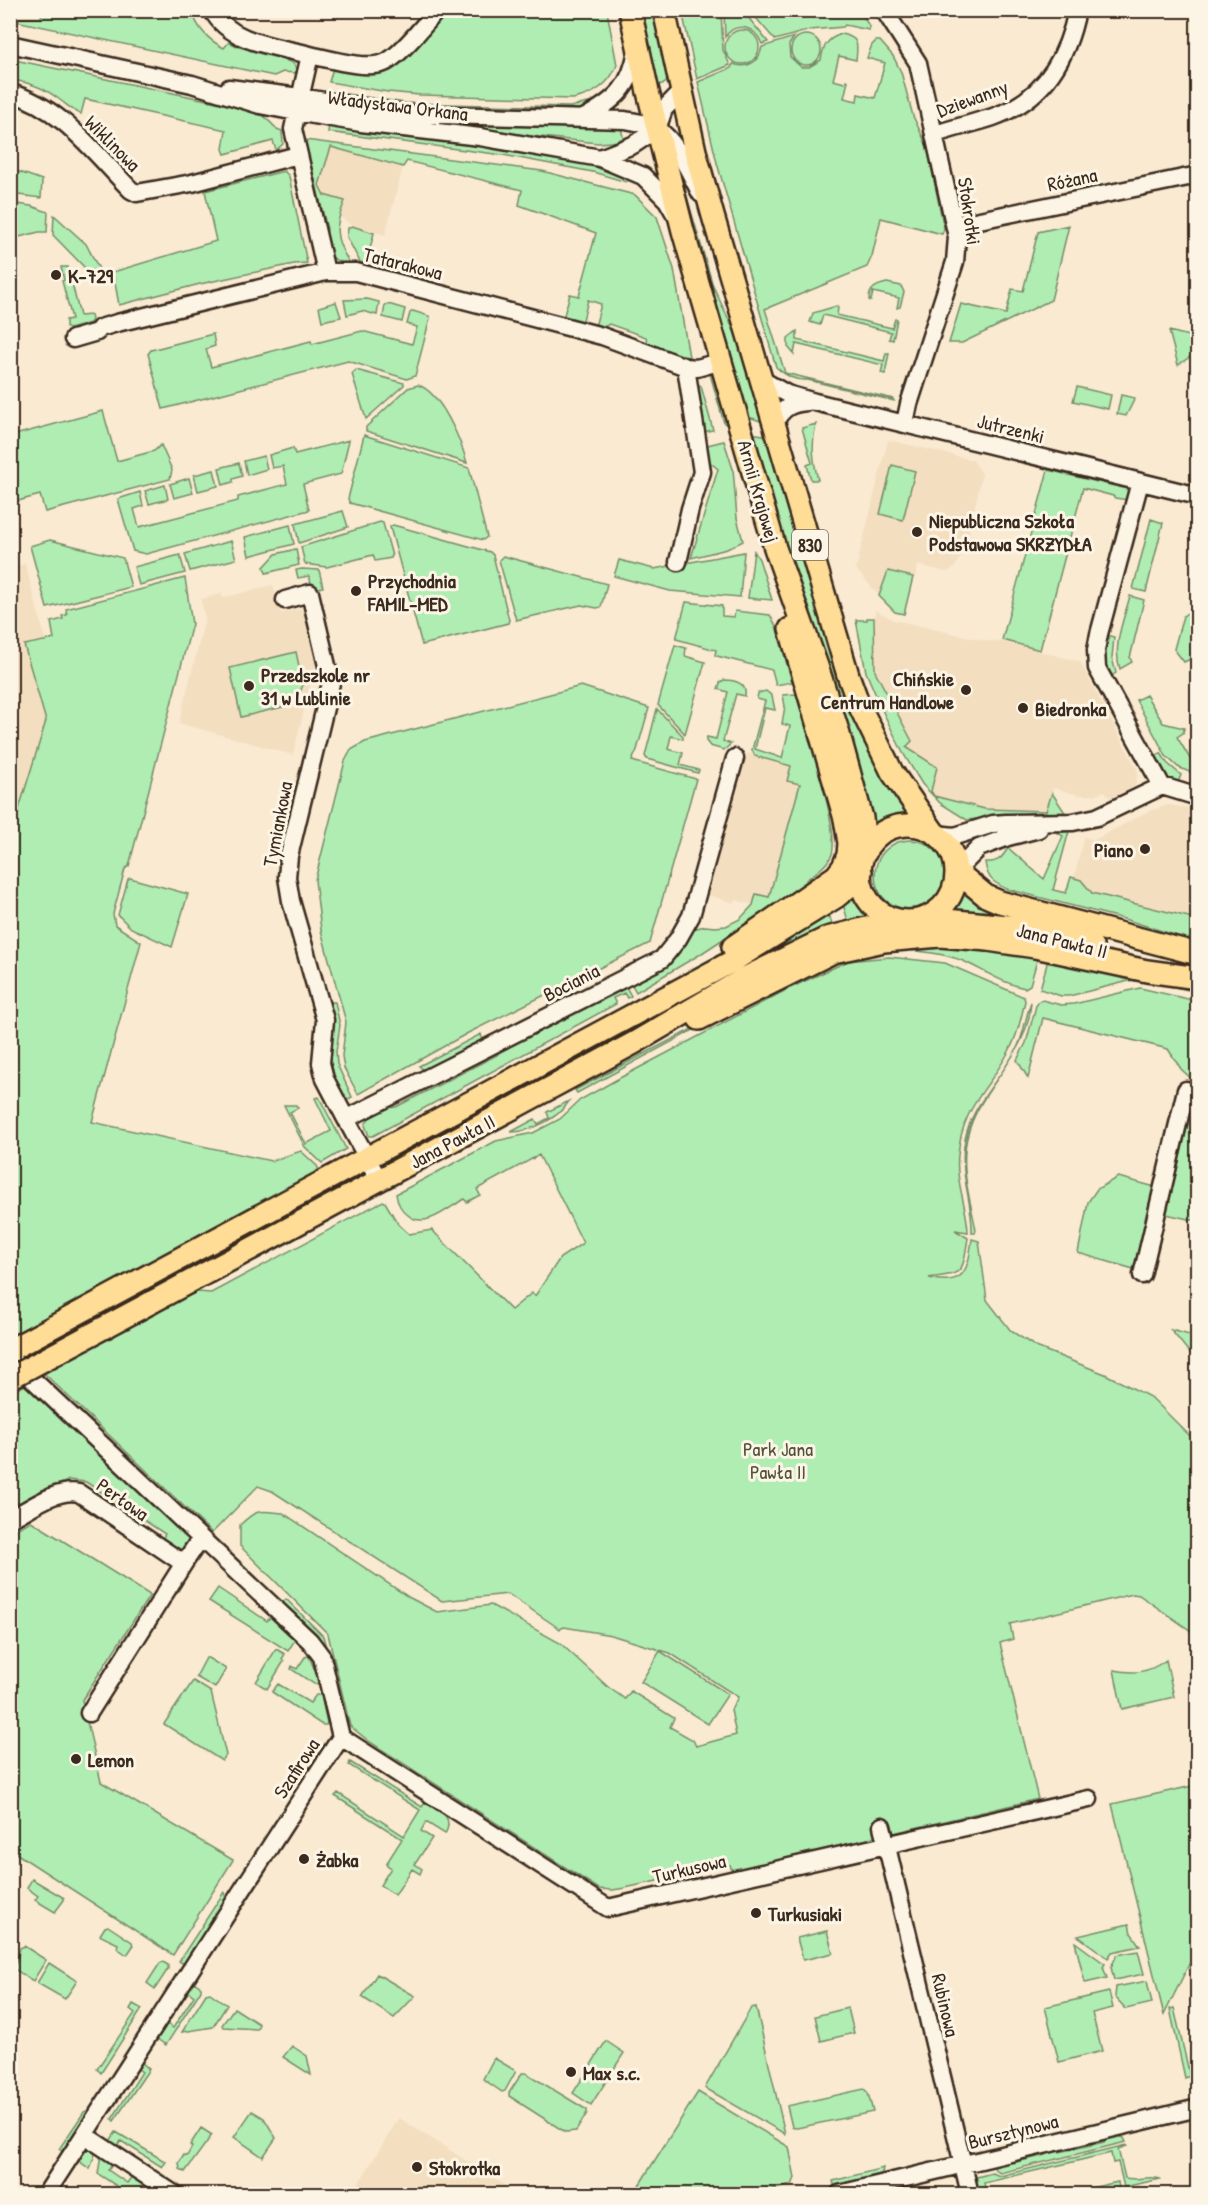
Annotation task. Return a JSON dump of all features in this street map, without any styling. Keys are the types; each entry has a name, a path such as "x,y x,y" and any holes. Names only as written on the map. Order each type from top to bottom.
{"main road":[{"name":"Armii Krajowej","path":"630,10 683,231 775,548 818,666 862,818 863,862"},
{"name":"Armii Krajowej","path":"664,10 681,92 713,216 848,675 859,705 892,772 935,834"},
{"path":"699,981 736,944 836,876 848,855 849,843 840,797 779,592 775,548"},
{"path":"863,862 879,836 897,827 917,826 935,834"},
{"name":"830","path":"935,834 948,847 956,871"},
{"name":"830","path":"863,862 863,888 871,903 883,914 899,920"},
{"name":"Jana Pawła II","path":"10,1350 699,981 765,943 837,897 852,884 863,862"},
{"path":"899,920 912,921 938,911 948,900 954,886 956,871"},
{"name":"Jana Pawła II","path":"956,871 986,896 1000,902 1197,954"},
{"name":"Jana Pawła II","path":"924,918 992,923 1020,928 1197,977"},
{"name":"Jana Pawła II","path":"10,1378 634,1043 726,988 814,943 848,931 899,920"},
{"path":"634,1043 695,1022 833,952 884,941 940,936 988,940 1147,971 1197,977"}],"street":[{"path":"212,10 219,22 238,36 310,55 360,64 384,63 393,57 437,10"},
{"name":"Stokrotki","path":"884,10 918,63 955,225 957,250 905,423"},
{"name":"Dziewanny","path":"935,134 995,117 1016,107 1036,93 1058,65 1068,42 1077,10"},
{"path":"584,118 613,99 623,89 632,72 638,43"},
{"name":"Władysława Orkana","path":"10,44 192,84 260,105 298,104 405,114 625,120 657,129"},
{"path":"310,55 293,129 326,272"},
{"path":"600,158 633,145 657,129 664,109 681,92"},
{"name":"Wiklinowa","path":"10,93 33,100 45,107 136,193 192,183 298,155"},
{"name":"Władysława Orkana","path":"298,104 361,123 480,136 600,158 643,176 672,207 683,231"},
{"name":"Armii Krajowej","path":"657,129 680,156 713,216"},
{"name":"Różana","path":"955,225 1197,175"},
{"name":"Tatarakowa","path":"73,339 117,323 326,272 357,272 602,336 686,367 697,368 722,361"},
{"path":"678,562 690,509 702,472 686,367"},
{"name":"Jutrzenki","path":"762,380 787,394 814,402 1197,496"},
{"name":"Jutrzenki","path":"774,423 789,404 814,402"},
{"path":"1140,482 1099,634 1096,659 1101,676 1162,786"},
{"name":"Tymiankowa","path":"285,600 310,593 330,682 289,856 287,878 291,901 325,1020 321,1063 325,1079 346,1119"},
{"name":"Bociania","path":"346,1119 662,959 678,939 691,916 735,758"},
{"path":"956,871 979,848 989,843 1062,823 1097,817 1162,786 1197,797"},
{"path":"935,834 955,836 993,824 1062,823"},
{"path":"1142,1275 1192,1091"},
{"path":"346,1119 379,1180"},
{"name":"Szafirowa","path":"10,1358 310,1641 322,1657 341,1737 86,2136 46,2194"},
{"name":"Perłowa","path":"10,1519 64,1492 79,1493 157,1548 177,1559 186,1560"},
{"path":"89,1713 201,1538"},
{"name":"Turkusowa","path":"341,1737 608,1908 1089,1799"},
{"name":"Rubinowa","path":"882,1826 969,2194"},
{"name":"Bursztynowa","path":"839,2194 1197,2108"},
{"path":"86,2136 174,2194"}],"shaded area":[{"path":"331,147 403,167 385,235 354,227 339,216 345,201 324,195 319,185"},
{"name":"Niepubliczna Szkoła Podstawowa SKRZYDŁA","path":"888,440 973,460 982,474 965,550 954,568 947,572 918,565 915,578 888,571 879,596 856,569"},
{"path":"25,564 46,641 24,645 46,721 14,825 11,826 10,568"},
{"name":"Przedszkole nr 31 w Lublinie","path":"273,585 281,613 308,607 319,649 293,755 179,723 205,619 201,599 221,594 223,598"},
{"path":"875,610 894,620 986,641 1005,642 1080,662 1138,771 1135,786 1110,798 1105,791 1096,795 1079,795 1053,788 1047,811 985,809 934,796 905,747 912,741 875,670"},
{"path":"747,753 792,766 800,784 769,897 753,905 736,900 735,903 708,895"},
{"path":"1168,805 1197,809 1197,919 1092,893 1081,880 1074,878 1084,837 1094,840 1149,811"},
{"path":"399,2118 518,2194 352,2194"}],"green space":[{"path":"37,11 86,11 130,18 153,11 192,11 200,28 218,45 224,48 229,42 239,47 287,59 296,68 295,73 283,72 274,76 11,20 11,18 41,18 42,12"},
{"path":"445,11 607,11 617,65 610,78 600,88 573,99 420,95 329,82 334,65 389,70"},
{"path":"637,11 656,11 668,68 666,83 654,86"},
{"path":"682,11 721,11 723,50 730,65 697,79"},
{"path":"724,11 743,11 768,42 762,44 755,33 740,27 729,32 725,37"},
{"path":"750,11 773,11 772,13 785,16 786,11 803,13 803,11 860,11 869,30 845,25 810,30 775,40"},
{"path":"742,30 754,35 759,47 754,59 742,64 730,59 725,47 730,35"},
{"path":"841,34 854,39 857,46 856,60 839,56 833,80 845,83 846,80 848,81 844,98 857,101 858,94 875,98 885,63 867,58 876,41 880,41 893,56 901,72 913,116 927,146 944,229 942,234 881,218 867,267 765,309 785,373 894,401 808,380 795,379 787,375 776,367 717,163 698,82 731,68 733,64 748,65 758,57 762,47 794,37 789,45 790,57 801,67 809,67 821,60 829,41"},
{"path":"806,35 816,40 821,50 816,60 806,65 796,60 791,50 796,40"},
{"path":"10,59 259,111 282,131 283,144 276,150 273,141 225,154 223,149 226,130 85,99 81,114 43,89 25,82 11,80"},
{"path":"610,91 612,93 587,108 566,111 404,107 333,96 333,92 405,103 570,107 593,102"},
{"path":"412,121 621,128 624,141 598,143 418,124"},
{"path":"329,124 492,146 612,168 632,175 626,182 593,172 503,155 328,132"},
{"path":"305,140 542,171 635,195 657,217 674,269 689,357 670,355 648,345 646,337 609,324 601,329 595,327 601,304 588,300 582,324 565,319 570,294 579,296 596,233 519,205 522,190 407,161 403,167 331,147 319,185 324,195 345,201 337,232 340,246 349,262 347,265 341,263 332,256 327,247 327,229"},
{"path":"671,155 678,166 713,286 742,348 763,422 752,418 747,419"},
{"path":"11,169 42,180 41,198 11,194"},
{"path":"284,171 289,176 307,263 200,284 119,305 113,272 216,241 205,191"},
{"path":"11,203 31,206 48,212 47,232 11,239"},
{"path":"54,215 86,244 99,269 88,271 53,235"},
{"path":"1069,225 1051,300 962,343 949,343 961,304 1006,314 1012,289 1023,291 1038,232"},
{"path":"352,226 374,233 367,260 364,263 360,262 347,237 348,228"},
{"path":"61,267 68,267 80,316 91,315 90,323 69,329 66,327 66,320 72,319 62,281 64,280"},
{"path":"887,283 901,286 904,292 900,307 897,308 899,298 873,292 871,301 869,300 874,288"},
{"path":"367,299 379,302 377,315 362,311 347,315 344,300"},
{"path":"336,302 341,317 322,321 319,307"},
{"path":"385,305 405,309 402,322 383,317"},
{"path":"837,306 837,315 892,328 897,319 893,340 889,339 891,332 823,315 820,325 810,322 813,313"},
{"path":"413,311 430,318 415,376 407,379 348,361 163,409 148,354 151,350 213,334 215,346 206,349 211,367 311,341 312,344 362,331 412,344 417,327 407,324 410,313"},
{"path":"797,331 797,340 884,361 886,353 889,353 885,374 881,373 883,365 796,344 794,354 788,347 788,338"},
{"path":"1169,331 1197,338 1197,352 1178,365"},
{"path":"356,370 404,383 404,385 366,419 352,374"},
{"path":"710,374 716,376 733,423 727,425 724,423"},
{"path":"696,383 701,386 713,430 702,432"},
{"path":"418,385 435,397 449,418 467,463 366,431 366,427 408,388"},
{"path":"1077,387 1111,395 1108,409 1073,401"},
{"path":"1121,395 1135,398 1126,416 1117,414"},
{"path":"103,411 117,461 154,451 161,445 172,470 170,479 45,512 40,495 18,501 11,473 11,436"},
{"path":"816,424 813,452 818,480 811,480 807,465 812,463 802,428"},
{"path":"750,433 770,436 819,606 919,821 891,823 873,834 832,677 803,609"},
{"path":"364,435 469,468 487,537 483,540 350,503 348,499"},
{"path":"349,440 341,474 303,484 309,510 146,554 133,551 118,499 140,492 143,506 134,509 139,527 238,501 238,497 287,484 283,466 272,468 269,455 293,448 295,454"},
{"path":"724,441 733,469 737,518 743,541 727,549 691,558 718,469 706,459 703,446"},
{"path":"264,456 267,469 247,475 244,461"},
{"path":"239,463 242,476 223,485 219,468"},
{"path":"892,465 915,471 903,520 880,514"},
{"path":"214,470 218,486 198,491 194,475"},
{"path":"1048,470 1127,489 1130,494 1128,500 1083,488 1040,650 1002,640"},
{"path":"189,478 193,493 174,498 170,484"},
{"path":"165,485 168,499 149,504 145,491"},
{"path":"343,511 348,527 299,543 295,524"},
{"path":"1151,519 1163,523 1146,592 1133,589"},
{"path":"380,522 383,523 391,558 375,561 373,555 327,567 305,564 301,547"},
{"path":"290,525 294,544 249,556 245,537"},
{"path":"393,525 490,552 493,555 508,623 422,645 390,527"},
{"path":"50,540 123,558 131,587 47,608 30,546"},
{"path":"231,541 236,559 190,571 185,554"},
{"path":"296,549 299,565 266,573 264,567 276,554"},
{"path":"754,551 759,559 772,600 748,598"},
{"path":"744,552 740,597 670,591 614,576 619,560 654,569"},
{"path":"180,555 185,573 139,585 134,567"},
{"path":"503,556 607,584 601,607 581,605 516,620 499,560"},
{"path":"296,570 319,570 323,587 313,589 309,576 298,578"},
{"path":"888,571 913,577 904,614 895,612 879,596"},
{"name":"Park Jana Pawła II","path":"185,578 192,624 129,866 125,869 113,914 115,925 141,942 92,1122 271,1161 301,1151 317,1166 321,1174 131,1271 154,1312 197,1292 211,1293 383,1201 398,1224 409,1234 432,1230 511,1310 532,1293 535,1296 560,1258 583,1243 539,1155 477,1189 480,1195 467,1202 464,1199 429,1219 415,1219 408,1215 400,1206 396,1194 496,1141 533,1133 560,1119 580,1100 616,1080 788,989 848,961 889,957 945,963 1024,997 1020,1021 1011,1047 970,1112 960,1138 958,1174 968,1232 955,1230 968,1238 962,1266 955,1273 929,1278 950,1280 963,1274 969,1259 972,1239 979,1241 987,1300 1011,1331 1036,1347 1105,1374 1152,1398 1197,1443 1197,1635 1139,1595 1133,1594 1010,1624 1013,1639 1000,1643 1038,1799 732,1871 730,1865 625,1888 599,1889 370,1742 350,1726 328,1634 240,1546 240,1525 255,1513 283,1513 410,1598 437,1612 491,1605 560,1643 608,1687 625,1699 631,1691 674,1718 670,1727 693,1740 696,1746 736,1735 731,1710 738,1697 670,1653 611,1635 564,1627 560,1629 508,1594 442,1601 272,1491 258,1486 212,1533 11,1342 10,826 14,825 46,721 24,645 54,639 51,622 63,619 62,616 67,615 66,609"},
{"path":"1130,596 1144,600 1130,658 1132,662 1120,669 1118,642"},
{"path":"686,602 722,606 722,616 734,617 735,611 770,615 776,626 792,682 776,685 772,670 717,656 715,655 716,650 676,639"},
{"path":"1189,612 1197,616 1197,656 1184,662 1174,649 1183,616"},
{"path":"867,618 874,618 875,671 912,741 906,747 937,767 931,791 934,796 985,809 1046,811 1052,793 1066,814 1065,816 993,817 967,820 940,803 922,784 903,753 866,672 856,620 867,620"},
{"path":"1106,635 1114,637 1112,658 1116,673 1110,677 1103,661"},
{"path":"675,645 686,648 685,656 705,662 685,734 658,705"},
{"path":"296,652 303,685 295,704 241,717 230,668"},
{"path":"724,680 742,685 745,696 736,694 723,741 731,744 724,750 710,746 706,741 707,737 716,739 728,692 718,689"},
{"path":"581,686 649,708 632,761 696,779 650,943 468,1033 358,1094 344,1068 342,1056 346,1022 321,930 315,880 345,761 351,750 365,742"},
{"path":"766,691 772,696 775,710 765,708 755,749 782,758 790,726 782,724 785,706 783,695 796,694 831,822 832,854 824,865 806,880 807,884 699,955 636,992 631,983 689,930 705,926 726,926 740,919 753,905 756,894 769,897 800,784 787,781 791,766 755,756 752,750 765,701 757,699 758,693"},
{"path":"1146,695 1163,723 1184,728 1183,733 1177,737 1192,762 1196,763 1194,774 1178,767 1166,756 1136,700"},
{"path":"657,709 683,736 683,739 671,736 668,749 683,753 680,765 699,770 698,773 647,759 645,756"},
{"path":"1161,753 1167,763 1181,775 1177,785 1163,775 1151,758"},
{"path":"1069,831 1053,890 1066,893 1071,877 1081,880 1092,893 1197,919 1197,942 1124,919 1007,889 994,882 989,876 985,862 999,859 1008,848 1044,879 1063,836 1058,833"},
{"path":"903,840 917,840 930,846 939,855 945,868 943,888 935,900 917,910 903,910 890,904 881,895 875,882 875,868 881,855 890,846"},
{"path":"130,878 188,894 172,947 131,928 118,915"},
{"path":"962,886 1197,961 1197,966 1096,939 947,915"},
{"path":"857,892 876,919 849,924 842,901"},
{"path":"828,911 833,927 407,1155 403,1148"},
{"path":"933,942 1038,957 1030,985 1025,988 1009,983 948,956 902,950"},
{"path":"1048,960 1197,987 1198,992 1137,979 1061,996 1040,989"},
{"path":"625,985 631,996 627,998 624,993 613,998 616,1004 373,1136 369,1136 365,1125 369,1118 368,1115 379,1109 396,1107 497,1055 504,1046"},
{"path":"1140,988 1197,1001 1197,1084 1181,1069 1168,1049 1043,1018 1028,1078 1017,1060 1026,1043 1037,1002 1042,1000 1061,1005 1074,1004"},
{"path":"755,996 577,1093 575,1090"},
{"path":"327,1002 335,1002 340,1025 336,1052 337,1064 352,1097 345,1101 328,1062"},
{"path":"1031,1002 1028,1021 1022,1039 1018,1045"},
{"path":"481,1034 482,1038 478,1045 425,1071 419,1066"},
{"path":"1006,1067 974,1117 966,1146 966,1178 963,1157 964,1146 971,1120"},
{"path":"319,1097 346,1149 322,1163 305,1147 284,1105 296,1105 298,1108 290,1112 306,1144 331,1131 315,1098"},
{"path":"569,1101 559,1113 544,1123 527,1130 511,1132 535,1119 538,1124 549,1118 547,1112"},
{"path":"1191,1111 1197,1112 1197,1221 1166,1214"},
{"path":"1118,1177 1159,1188 1137,1270 1078,1253 1088,1202 1097,1189"},
{"path":"328,1187 330,1191 296,1209 256,1238 148,1295 143,1286"},
{"path":"967,1188 976,1230 972,1233 971,1211"},
{"path":"340,1210 339,1215 206,1287 198,1287"},
{"path":"1171,1330 1197,1337 1197,1362"},
{"path":"32,1381 190,1537 190,1542 182,1552 178,1552 161,1541 165,1534 86,1482 69,1480 11,1508 13,1496 10,1492 11,1393"},
{"path":"31,1521 150,1595 82,1700 101,1782 233,1860 173,1955 11,1850 11,1532"},
{"path":"218,1588 267,1621 270,1617 295,1640 288,1651 209,1601"},
{"path":"286,1599 323,1636 330,1663 280,1605"},
{"path":"276,1649 285,1654 282,1659 284,1661 267,1689 256,1682"},
{"path":"660,1651 728,1694 708,1724 641,1682"},
{"path":"309,1656 319,1681 317,1684 291,1669 292,1666 297,1669 305,1657"},
{"path":"206,1658 226,1669 215,1688 196,1677"},
{"path":"1166,1660 1174,1697 1122,1709 1114,1670 1141,1671 1153,1668"},
{"path":"193,1681 211,1692 226,1755 222,1761 164,1724"},
{"path":"278,1684 310,1703 316,1695 321,1695 326,1725 322,1725 272,1692"},
{"path":"350,1762 422,1807 426,1801 440,1810 447,1818 448,1828 445,1834 426,1822 421,1831 432,1838 415,1864 422,1869 420,1874 412,1869 395,1895 380,1885 391,1868 386,1864 402,1839 335,1796 338,1793 404,1836 420,1810 349,1765"},
{"path":"1197,1785 1197,1948 1164,2015 1112,1804"},
{"path":"32,1879 64,1898 55,1912 35,1900 38,1896 27,1888"},
{"path":"224,1892 227,1902 187,1966 179,1961"},
{"path":"1129,1924 1131,1933 1140,1946 1112,1952 1108,1958 1078,1936"},
{"path":"108,1926 132,1942 133,1946 127,1955 117,1948 118,1944 100,1935"},
{"path":"827,1931 833,1953 803,1960 797,1938"},
{"path":"1075,1942 1105,1964 1103,1967 1107,1978 1085,1983"},
{"path":"24,1946 46,1960 33,1981 14,1969 20,1948"},
{"path":"1138,1951 1144,1974 1114,1980 1111,1967 1117,1955"},
{"path":"163,1962 168,1965 168,1969 155,1989 147,1983"},
{"path":"49,1963 77,1981 65,1999 37,1983"},
{"path":"377,1974 415,1996 394,2018 362,1997"},
{"path":"191,1980 201,1987 201,1990 166,2045 154,2037 164,2022 173,2028 194,1996 185,1989"},
{"path":"1147,1981 1152,2003 1126,2009 1115,1997 1116,1987"},
{"path":"1109,1992 1113,2008 1092,2013 1102,2051 1059,2062 1045,2007"},
{"path":"210,1993 227,2005 213,2027 182,2032 206,1994"},
{"path":"133,2004 142,2009 101,2073 97,2069 135,2013 130,2009"},
{"path":"756,2007 785,2134 705,2088 751,2008"},
{"path":"234,2008 259,2024 257,2029 223,2027 222,2025"},
{"path":"848,2008 854,2033 821,2041 815,2016"},
{"path":"1174,2008 1190,2076 1185,2078 1170,2009"},
{"path":"606,2041 624,2053 591,2105 573,2093"},
{"path":"292,2046 307,2056 311,2075 283,2057"},
{"path":"494,2058 516,2071 505,2091 502,2092 483,2079"},
{"path":"139,2060 149,2069 114,2121 112,2119 142,2072 135,2067"},
{"path":"522,2073 526,2073 587,2110 576,2131 565,2132 509,2096"},
{"path":"864,2089 868,2093 873,2112 797,2128 792,2127 787,2106"},
{"path":"698,2092 789,2147 795,2178 792,2185 751,2194 663,2194 636,2190"},
{"path":"86,2111 90,2114 65,2153 59,2149"},
{"path":"252,2111 264,2118 276,2138 263,2157 234,2137"},
{"path":"201,2128 212,2135 185,2172 180,2169 179,2163 184,2155 187,2156 192,2147 190,2145"},
{"path":"116,2132 166,2162 162,2167 121,2141 115,2149 108,2144"},
{"path":"1113,2134 1124,2138 1126,2142 1000,2173 995,2170 993,2163 1007,2160 1013,2163 1046,2155 1055,2148 1060,2152 1104,2142 1108,2136"},
{"path":"1126,2145 1118,2149 1125,2178 1160,2179 1124,2187 1118,2162 1113,2163 1111,2153 984,2183 986,2193 978,2192 975,2180 977,2177 992,2173 1000,2176"},
{"path":"91,2149 96,2151 90,2169 76,2159 82,2152"},
{"path":"101,2155 113,2162 108,2170 127,2183 133,2175 145,2182 140,2190 146,2194 129,2194 98,2174"},
{"path":"883,2168 881,2177 835,2188 833,2181"},
{"path":"1118,2182 1119,2189 1094,2194 1064,2194"}],"place":[{"name":"K-729","path":"56,275"},
{"name":"Niepubliczna Szkoła Podstawowa SKRZYDŁA","path":"917,532"},
{"name":"Przychodnia FAMIL-MED","path":"356,591"},
{"name":"Przedszkole nr 31 w Lublinie","path":"249,686"},
{"name":"Chińskie Centrum Handlowe","path":"966,690"},
{"name":"Biedronka","path":"1023,708"},
{"name":"Piano","path":"1145,849"},
{"name":"Lemon","path":"76,1759"},
{"name":"Żabka","path":"304,1859"},
{"name":"Turkusiaki","path":"756,1913"},
{"name":"Max s.c.","path":"571,2072"},
{"name":"Stokrotka","path":"417,2167"}]}
